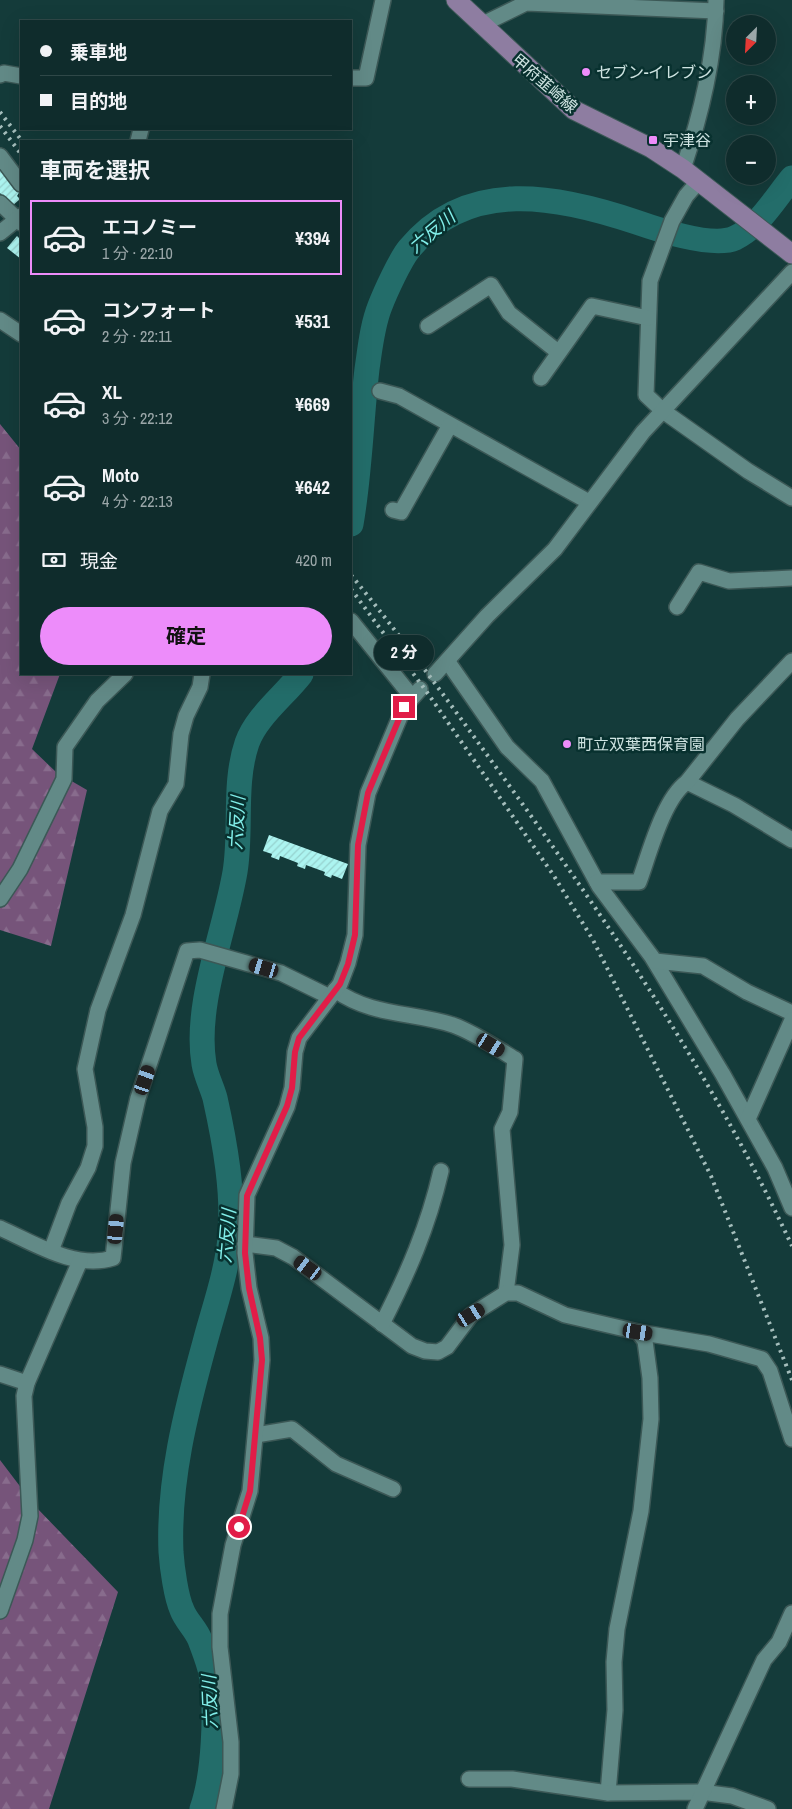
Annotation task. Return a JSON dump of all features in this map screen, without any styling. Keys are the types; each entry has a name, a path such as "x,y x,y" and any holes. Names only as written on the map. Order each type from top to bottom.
{"main road":[{"name":"甲府韮崎線","path":"456,0 574,110 651,148 699,181 792,254"}],"street":[{"path":"352,78 366,78 383,0"},
{"path":"481,25 526,3 716,6 712,61 696,129 682,169"},
{"path":"0,74 20,76"},
{"path":"0,156 20,183"},
{"path":"699,181 686,196 672,221 650,281 646,395 663,411 792,498"},
{"path":"0,203 19,219 0,233"},
{"path":"435,674 448,662 487,616 556,548 643,432 792,272"},
{"path":"428,326 491,285 509,313 558,352"},
{"path":"541,378 592,306 648,318"},
{"path":"0,320 20,333"},
{"path":"380,390 399,396 589,502"},
{"path":"393,510 401,512 450,425"},
{"path":"678,607 699,572 729,581 792,578"},
{"path":"224,1809 231,1774 231,1742 220,1647 220,1614 234,1544 250,1491 262,1360 260,1338 249,1288 245,1244 247,1196 287,1106 292,1088 295,1052 299,1038 333,994 348,964 355,935 358,845 368,793 404,707 416,693 352,622"},
{"path":"597,882 640,882 668,808 678,789 687,782 737,719 792,661"},
{"path":"448,662 507,747 542,781 597,882 655,961 722,1073 775,1168 792,1208"},
{"path":"0,899 20,869 61,787 64,779 65,746 97,701 124,675"},
{"path":"51,1251 69,1204 88,1168 95,1146 96,1127 85,1069 98,1010 133,915 160,812 176,784 181,734 186,716 200,688 202,675"},
{"path":"687,782 734,805 792,840"},
{"path":"0,1228 51,1251 80,1261 94,1262 113,1258 123,1163 138,1098 188,951 200,950 281,974 366,1007 454,1026 515,1059 510,1112 502,1129 512,1245 506,1293"},
{"path":"655,961 703,966 748,992 792,1013"},
{"path":"748,1119 792,1020"},
{"path":"382,1324 411,1265 434,1203 441,1171"},
{"path":"245,1244 276,1248 293,1257 412,1346 425,1351 438,1352 447,1347 471,1315 506,1293 518,1293 565,1316 638,1332 709,1344 762,1358 770,1371 792,1439"},
{"path":"0,1611 25,1540 30,1516 24,1396 27,1383 80,1261"},
{"path":"608,1792 615,1710 614,1662 617,1629 641,1510 650,1435 650,1378 645,1341 638,1332"},
{"path":"0,1374 27,1383"},
{"path":"256,1435 292,1429 336,1464 393,1489"},
{"path":"694,1809 701,1792 715,1769 764,1660 779,1642 792,1613"},
{"path":"469,1779 512,1779 608,1792 701,1792 732,1796 768,1809"}],"green space":[{"path":"0,424 20,449 20,675 60,675 32,749 56,772 87,790 51,946 0,930"},
{"path":"0,1460 35,1506 118,1592 49,1809 0,1809"}],"building":[{"path":"0,165 20,188 17,196 20,199 12,206 0,193"},
{"path":"17,236 20,239 20,258 7,248"},
{"path":"269,835 348,864 342,879 332,875 331,878 324,875 325,872 306,865 305,869 297,866 298,863 280,856 279,860 271,857 272,854 263,851"}],"waterway":[{"name":"六反川","path":"352,516 367,369 375,321 385,293 405,254 433,226 459,211 486,202 516,199 546,200 607,213 686,237 725,241 735,238 752,227 792,178"},
{"name":"六反川","path":"202,1809 212,1761 213,1689 210,1670 200,1640 184,1614 178,1598 171,1552 171,1525 175,1473 185,1420 223,1278 230,1239 231,1204 228,1168 215,1098 204,1064 202,1041 203,1017 212,968 235,872 240,775 247,743 257,724 300,675"}],"railway":[{"path":"0,112 21,140"},
{"path":"0,126 20,153"},
{"path":"352,576 476,739 629,958 699,1070 732,1128 792,1246"},
{"path":"352,590 429,695 554,876 593,940 711,1176 792,1380"}],"place":[{"name":"セブン-イレブン","path":"586,72"},
{"name":"宇津谷","path":"653,140"},
{"name":"町立双葉西保育園","path":"567,744"}],"route":[{"path":"239,1527 250,1491 262,1360 260,1338 249,1288 245,1253 247,1196 287,1106 292,1088 295,1052 299,1038 340,984 348,964 355,935 358,845 368,793 404,707"}]}
